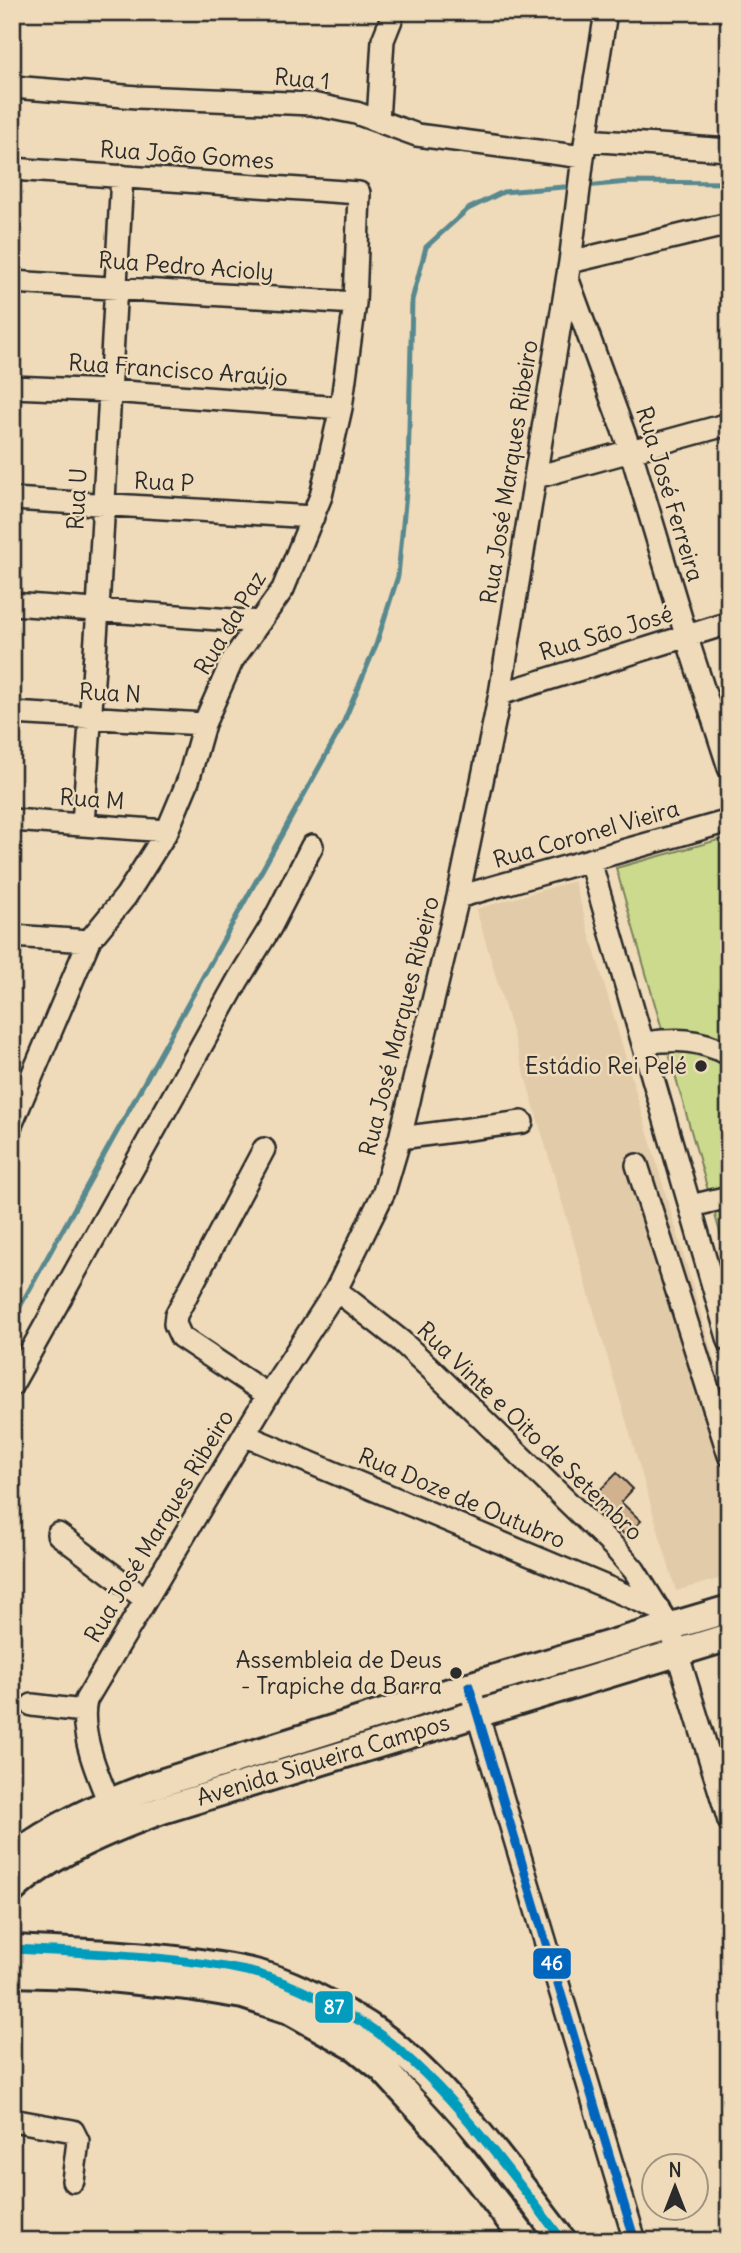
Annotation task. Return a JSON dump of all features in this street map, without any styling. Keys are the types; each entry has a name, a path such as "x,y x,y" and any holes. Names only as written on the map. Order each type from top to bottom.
{"main road":[{"name":"Avenida Siqueira Campos","path":"12,1890 39,1869 86,1841 114,1814 151,1786 469,1686 664,1617 729,1609"},
{"name":"Avenida Siqueira Campos","path":"12,1858 26,1847 114,1814 162,1810 729,1637"},
{"path":"13,1954 79,1975 188,1986 243,1995 289,2010 357,2048 383,2069 446,2138 526,2241"},
{"path":"13,1954 106,1954 205,1964 253,1973 308,1992 370,2027 404,2054 485,2141 563,2241"}],"street":[{"name":"Rua José Marques Ribeiro","path":"83,1711 138,1594 337,1290 384,1192 400,1138 458,897 500,694 569,270 576,203 606,12"},
{"path":"378,121 383,40 395,13"},
{"name":"Rua 1","path":"12,88 137,97 312,104 336,108 417,135 584,152 729,150"},
{"name":"Rua João Gomes","path":"12,169 359,193"},
{"name":"Rua U","path":"83,824 122,176"},
{"name":"Rua da Paz","path":"12,1123 89,941 125,896 167,831 188,781 204,724 232,661 283,589 321,496 341,408 355,303 359,193"},
{"path":"569,270 729,224"},
{"name":"Rua José Ferreira","path":"569,270 631,452 729,768"},
{"name":"Rua Pedro Acioly","path":"12,282 355,303"},
{"name":"Rua Francisco Araújo","path":"12,387 110,391 341,408"},
{"path":"536,477 729,424"},
{"name":"Rua P","path":"12,499 313,517"},
{"path":"12,604 260,622"},
{"name":"Rua São José","path":"500,694 729,623"},
{"name":"Rua N","path":"12,713 204,724"},
{"name":"Rua M","path":"12,820 167,831"},
{"name":"Rua Coronel Vieira","path":"458,897 729,821"},
{"path":"12,1385 270,928 312,846"},
{"path":"590,861 729,1341"},
{"path":"12,936 89,941"},
{"path":"643,1043 682,1039 729,1054"},
{"path":"400,1138 522,1122"},
{"path":"264,1149 176,1315 176,1324 181,1336 268,1395"},
{"path":"636,1165 729,1455"},
{"path":"691,1206 729,1197"},
{"name":"Rua Vinte e Oito de Setembro","path":"337,1290 401,1340 614,1547 634,1570 664,1617 679,1652 729,1821"},
{"name":"Rua Doze de Outubro","path":"244,1435 664,1617"},
{"path":"58,1534 138,1594"},
{"path":"469,1686 635,2241"},
{"path":"32,1704 83,1711 90,1750 114,1814"},
{"path":"12,2120 73,2131 78,2141 73,2181"}],"shaded area":[{"path":"574,881 729,1410 729,1576 676,1591 476,909"}],"green space":[{"name":"Estádio Rei Pelé","path":"729,837 729,1264 616,868"}],"building":[{"path":"617,1473 633,1489 621,1502 641,1521 626,1536 598,1508 601,1505 593,1497"}],"waterway":[{"path":"585,186 628,182 729,183"},
{"path":"12,1321 342,726 376,645 398,576 408,472 412,300 426,247 468,209 503,192 576,186"}],"transit line":[{"name":"46","path":"469,1686 635,2241"},
{"name":"87","path":"12,1949 132,1956 222,1966 273,1978 324,2001 371,2028 424,2073 498,2156 563,2241"}],"place":[{"name":"Estádio Rei Pelé","path":"701,1066"},
{"name":"Assembleia de Deus - Trapiche da Barra","path":"456,1673"}]}
